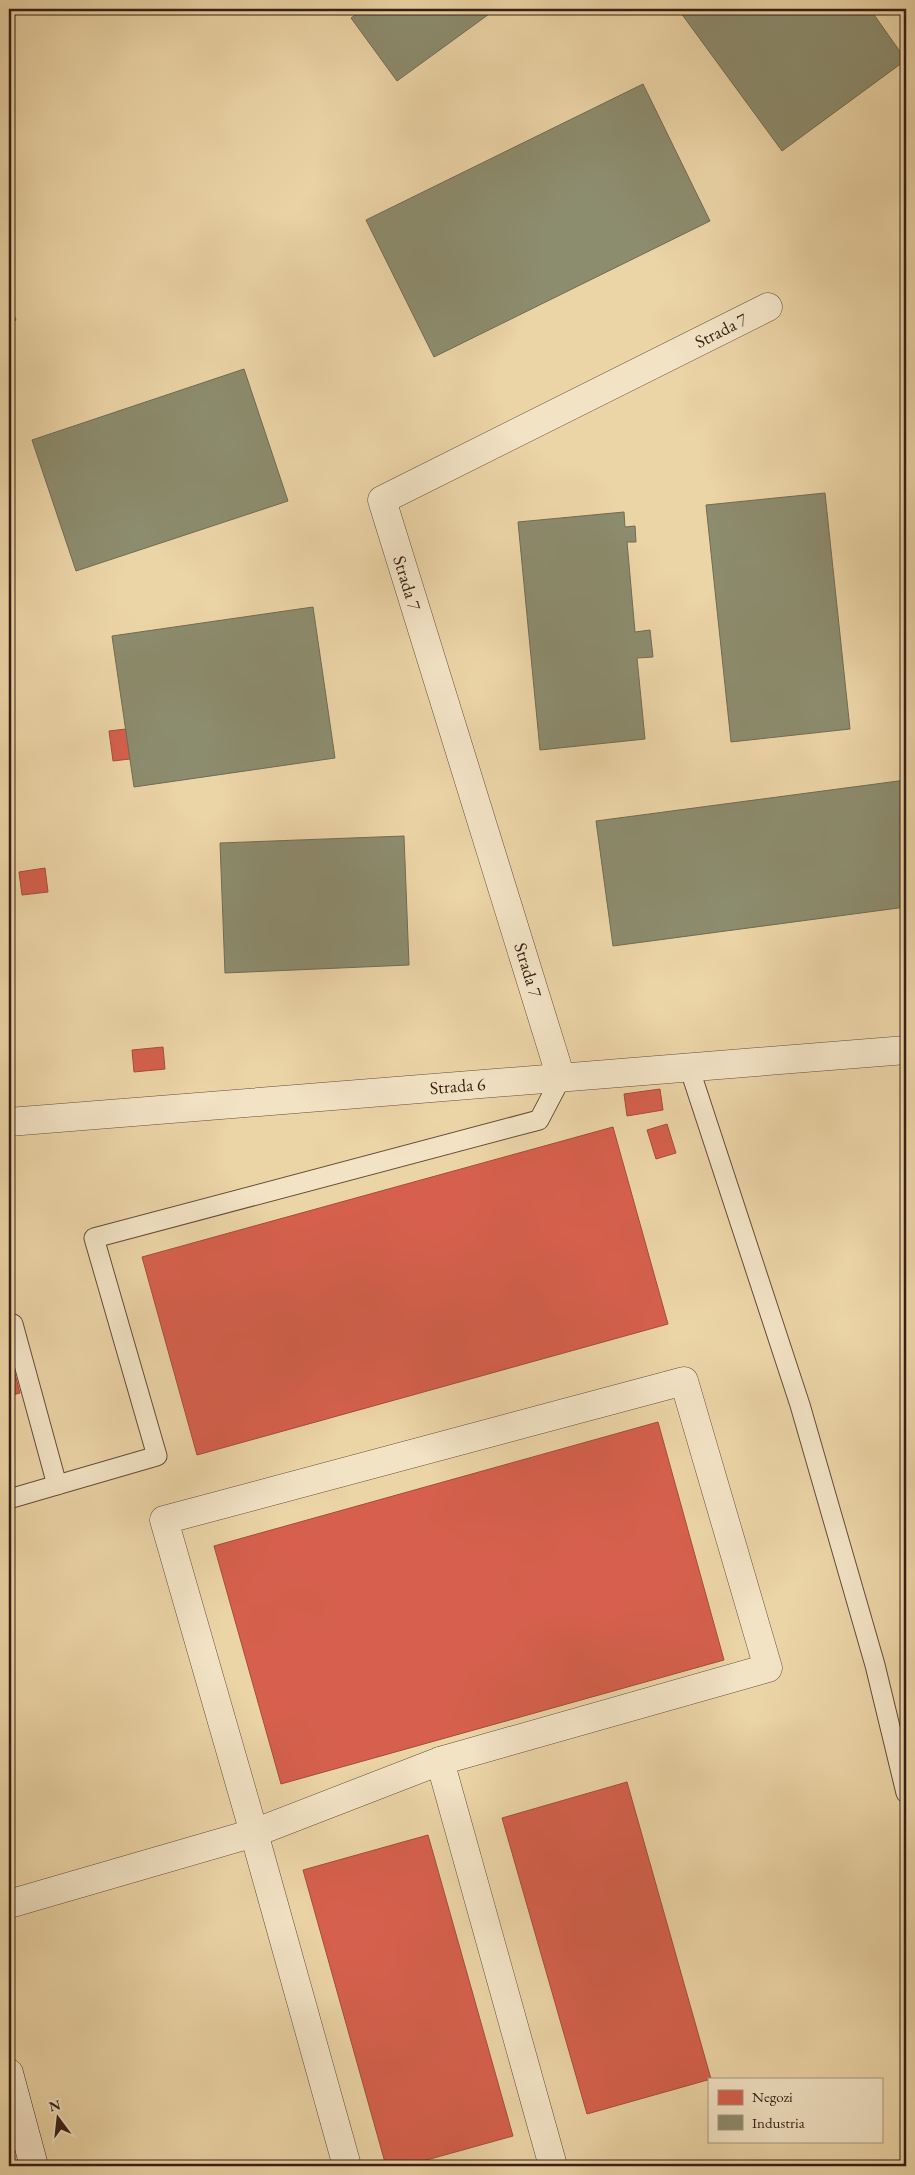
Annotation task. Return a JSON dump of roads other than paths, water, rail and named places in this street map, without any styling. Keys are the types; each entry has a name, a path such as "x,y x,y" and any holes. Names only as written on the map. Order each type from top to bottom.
{"street":[{"name":"Strada 7","path":"561,1078 382,500 768,307"},
{"name":"Strada 6","path":"9,1122 906,1050"},
{"path":"9,1904 254,1833 440,1762 768,1668 684,1381 164,1520 254,1833 347,2166"},
{"path":"440,1762 553,2166"},
{"path":"9,2074 34,2166"}],"lane":[{"path":"689,1068 800,1405 875,1665 906,1793"},
{"path":"9,1499 157,1456 94,1238 539,1120 561,1078"},
{"path":"9,1324 13,1324 57,1485"}]}
